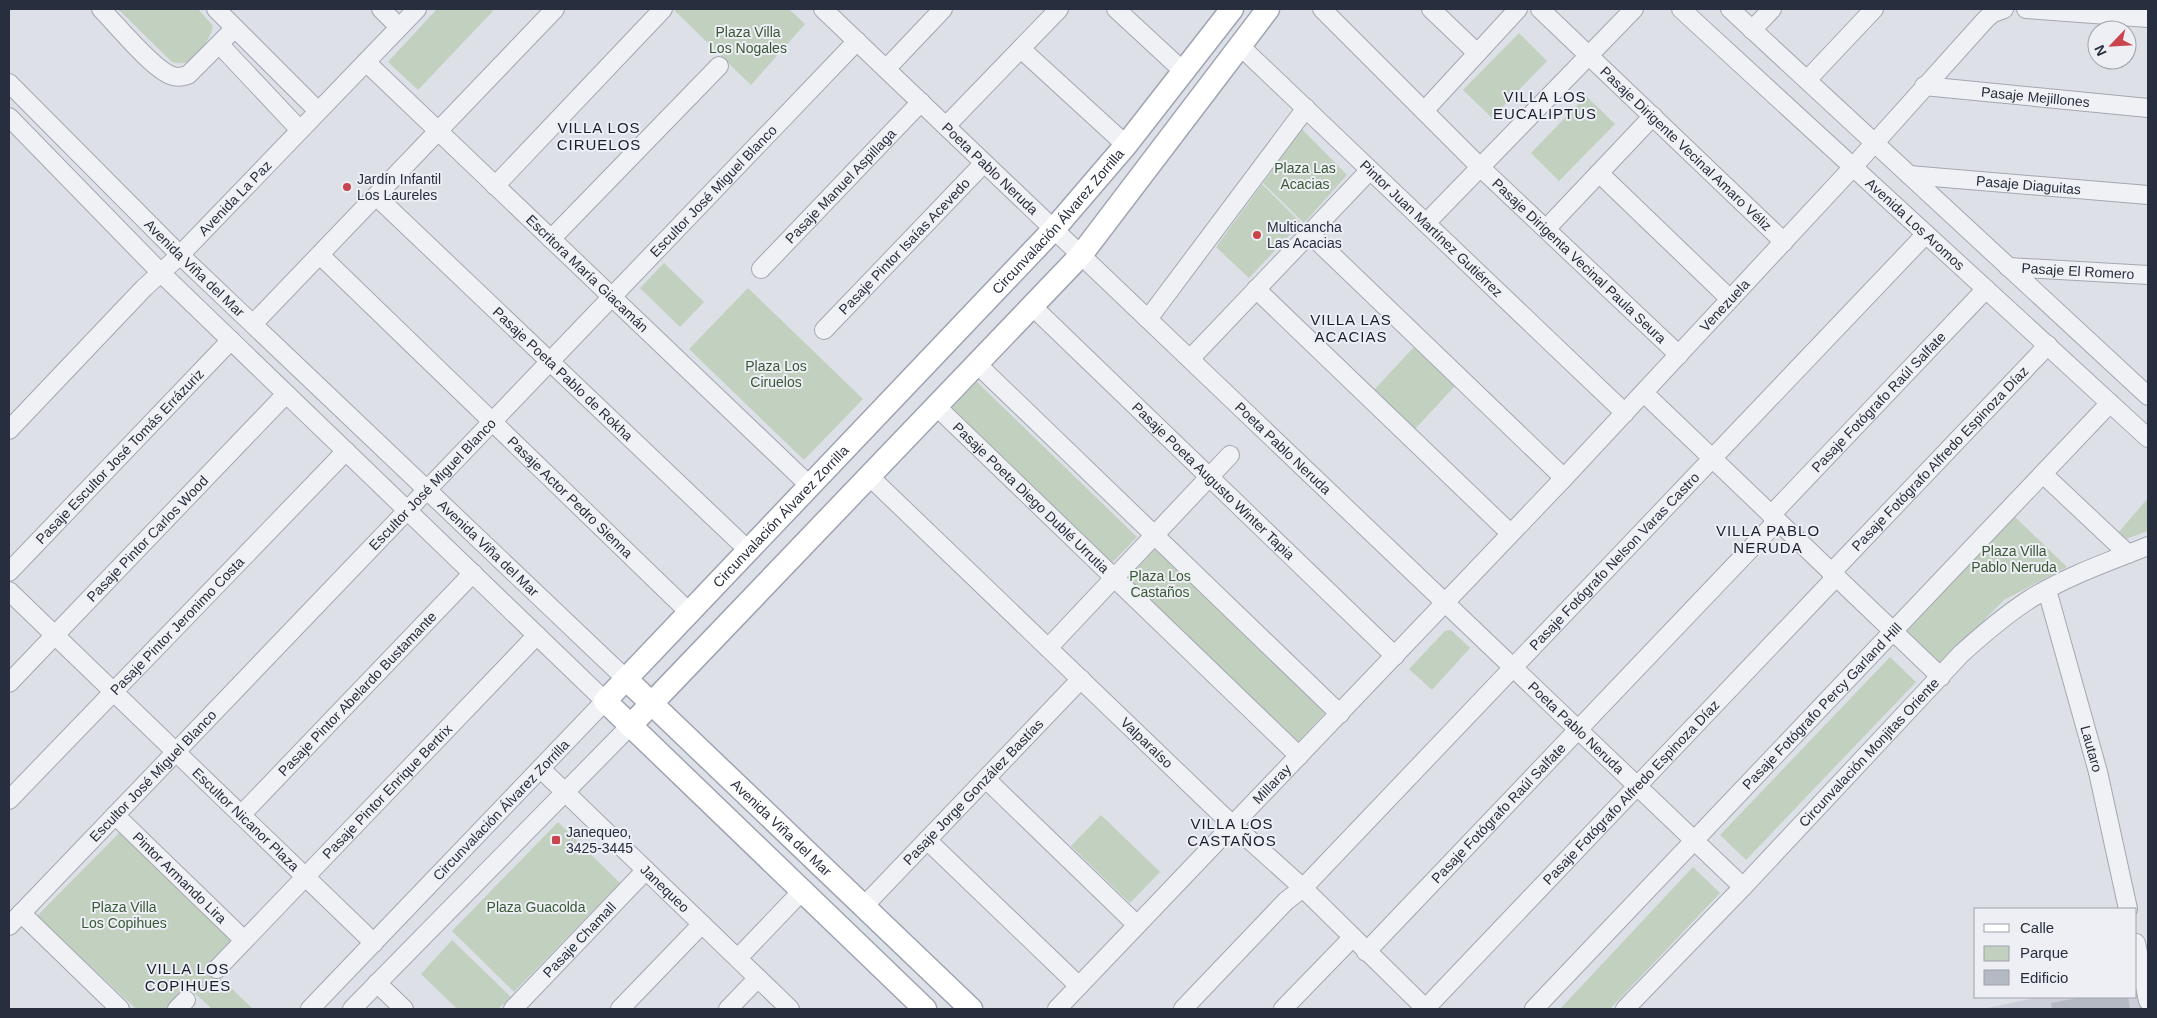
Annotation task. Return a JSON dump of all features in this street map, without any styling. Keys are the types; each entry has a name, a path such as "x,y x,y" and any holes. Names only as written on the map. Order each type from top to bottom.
{"main road":[{"name":"Circunvalación Álvarez Zorrilla","path":"605,701 1054,229 1126,145 1232,9"},
{"path":"630,726 1081,255 1268,9"},
{"name":"Avenida Viña del Mar","path":"626,679 971,1009"},
{"name":"Avenida Viña del Mar","path":"605,701 925,1009"}],"street":[{"path":"101,9 159,68 171,76 180,77 188,75 236,28"},
{"path":"216,9 318,111"},
{"path":"381,9 400,27"},
{"name":"Avenida La Paz","path":"9,430 144,288 180,254 417,9"},
{"path":"253,324 555,9"},
{"path":"495,186 663,9"},
{"path":"886,69 943,9"},
{"path":"946,126 1059,9"},
{"path":"1116,9 1183,71"},
{"name":"Pasaje Dirigenta Vecinal Paula Seura","path":"1322,9 1480,167 1679,355"},
{"path":"1431,9 1477,53"},
{"path":"1424,111 1518,9"},
{"name":"Pasaje Dirigente Vecinal Amaro Véliz","path":"1540,9 1784,242"},
{"path":"1426,223 1634,9"},
{"name":"Avenida Los Aromos","path":"1681,9 2148,438"},
{"path":"1730,9 2148,396"},
{"path":"1752,30 1772,9"},
{"path":"1807,80 1874,9"},
{"name":"Venezuela","path":"1446,602 1784,242 1986,19 2002,9"},
{"path":"2026,9 2111,12 2148,18"},
{"name":"Poeta Pablo Neruda","path":"826,10 1743,887"},
{"name":"Escultor José Miguel Blanco","path":"15,920 857,40"},
{"path":"220,45 300,130"},
{"name":"Pintor Juan Martínez Gutiérrez","path":"1239,45 1625,413"},
{"path":"1020,49 1126,145"},
{"name":"Escritora María Giacamán","path":"366,62 810,486"},
{"path":"551,239 719,66"},
{"name":"Avenida Viña del Mar","path":"9,83 180,254 626,679"},
{"name":"Pasaje Mejillones","path":"1924,86 2148,108"},
{"name":"Pasaje Manuel Aspillaga","path":"761,269 921,102"},
{"path":"1148,319 1306,108"},
{"path":"1546,228 1653,116"},
{"name":"Avenida Viña del Mar","path":"9,117 161,273 605,701"},
{"name":"Pasaje Pintor Isaías Acevedo","path":"824,330 984,163"},
{"path":"1190,359 1370,170"},
{"path":"1599,173 1730,299"},
{"name":"Pasaje Diaguitas","path":"1909,175 2148,195"},
{"name":"Pasaje Poeta Pablo de Rokha","path":"376,196 748,550"},
{"path":"1310,233 1564,478"},
{"name":"Pasaje Fotógrafo Nelson Varas Castro","path":"1183,1009 1286,901 1303,888 1514,668 1926,234"},
{"name":"Pasaje Actor Pedro Sienna","path":"320,255 690,613"},
{"name":"Pasaje El Romero","path":"2008,267 2148,275"},
{"path":"1256,289 1510,534"},
{"name":"Pasaje Fotógrafo Raúl Salfate","path":"1366,952 1578,729 1986,289"},
{"name":"Pasaje Poeta Augusto Winter Tapia","path":"1032,306 1395,656"},
{"name":"Pasaje Escultor José Tomás Errázuriz","path":"9,572 231,340"},
{"name":"Pasaje Fotógrafo Alfredo Espinoza Díaz","path":"1426,1009 1638,786 2048,345"},
{"path":"977,364 1340,714"},
{"path":"1644,393 1941,677"},
{"name":"Pasaje Pintor Carlos Wood","path":"9,683 286,394"},
{"name":"Pasaje Fotógrafo Percy Garland Hill","path":"1534,1009 2110,403"},
{"name":"Pasaje Poeta Diego Dublé Urrutia","path":"936,406 1299,756"},
{"name":"Pasaje Pintor Jeronimo Costa","path":"9,800 346,451"},
{"path":"1048,648 1230,455"},
{"path":"2043,474 2128,554"},
{"name":"Valparaíso","path":"869,476 1234,825 1303,888 1426,1009"},
{"name":"Circunvalación Monjitas Oriente","path":"1625,1009 1983,634 2005,616 2047,590 2078,574 2148,546"},
{"name":"Pasaje Pintor Abelardo Bustamante","path":"241,815 472,573"},
{"name":"Lautaro","path":"2047,590 2098,772 2128,908"},
{"name":"Escultor Nicanor Plaza","path":"9,591 374,943"},
{"name":"Millaray","path":"1057,1009 1446,602"},
{"name":"Pasaje Pintor Enrique Bertrix","path":"217,968 536,635"},
{"name":"Pasaje Jorge González Bastías","path":"864,906 1081,679"},
{"name":"Circunvalación Álvarez Zorrilla","path":"310,1009 605,701"},
{"path":"352,1009 630,726"},
{"name":"Janequeo","path":"541,769 790,1009"},
{"path":"986,779 1138,925"},
{"name":"Pintor Armando Lira","path":"115,815 244,940"},
{"path":"928,840 1079,986"},
{"name":"Pasaje Chamall","path":"513,1009 646,870"},
{"path":"738,958 802,891"},
{"path":"15,920 120,1009"},
{"path":"620,1009 702,924"},
{"path":"1283,1009 1352,938"},
{"path":"2137,948 2148,1001"},
{"path":"728,1009 758,978"},
{"path":"377,983 404,1009"}],"shaded area":[{"path":"2137,981 2143,1009 1983,1009 2034,998 2137,998"}],"green space":[{"path":"118,9 198,9 213,26 212,31 196,56 186,63 172,62"},
{"path":"437,9 490,9 493,11 418,90 388,62"},
{"name":"Plaza Villa Los Nogales","path":"673,9 789,9 805,24 751,85"},
{"path":"1519,33 1547,61 1492,118 1463,90"},
{"path":"1586,96 1615,124 1559,181 1531,153"},
{"name":"Plaza Las Acacias","path":"1302,129 1347,175 1304,223 1263,183"},
{"name":"Multicancha Las Acacias","path":"1262,184 1301,223 1249,278 1216,247"},
{"path":"664,263 704,302 680,327 640,288"},
{"name":"Plaza Los Ciruelos","path":"748,288 863,399 804,460 689,349"},
{"path":"1414,347 1455,386 1415,429 1374,390"},
{"name":"Plaza Los Castaños","path":"977,382 1137,537 1111,564 951,409"},
{"path":"2148,498 2148,531 2126,539 2118,533"},
{"name":"Plaza Villa Pablo Neruda","path":"2013,515 2067,567 2004,600 1938,667 1900,629"},
{"name":"Plaza Los Castaños","path":"1155,549 1326,712 1296,744 1125,581"},
{"path":"1451,630 1470,648 1432,690 1409,669 1445,631"},
{"path":"1890,657 1916,682 1746,860 1720,835"},
{"path":"1101,815 1160,872 1130,903 1071,846"},
{"name":"Plaza Guacolda","path":"558,822 620,883 514,992 452,931"},
{"name":"Plaza Villa Los Copihues","path":"122,830 234,938 208,966 253,1009 212,1009 189,988 168,1009 136,1009 37,916"},
{"path":"1693,867 1720,893 1610,1009 1560,1009"},
{"path":"452,940 511,997 498,1009 457,1009 421,974"}],"building":[{"path":"2078,998 2128,998 2130,1009 2052,1009 2051,1003"}],"place":[{"name":"Jardín Infantil Los Laureles","path":"347,187"},
{"name":"Multicancha Las Acacias","path":"1257,235"},
{"name":"Janequeo, 3425-3445","path":"556,840"}],"district":[{"name":"VILLA LOS EUCALIPTUS","path":"1545,104"},
{"name":"VILLA LOS CIRUELOS","path":"599,136"},
{"name":"VILLA LAS ACACIAS","path":"1351,328"},
{"name":"VILLA PABLO NERUDA","path":"1768,538"},
{"name":"VILLA LOS CASTAÑOS","path":"1232,832"},
{"name":"VILLA LOS COPIHUES","path":"188,976"}]}
